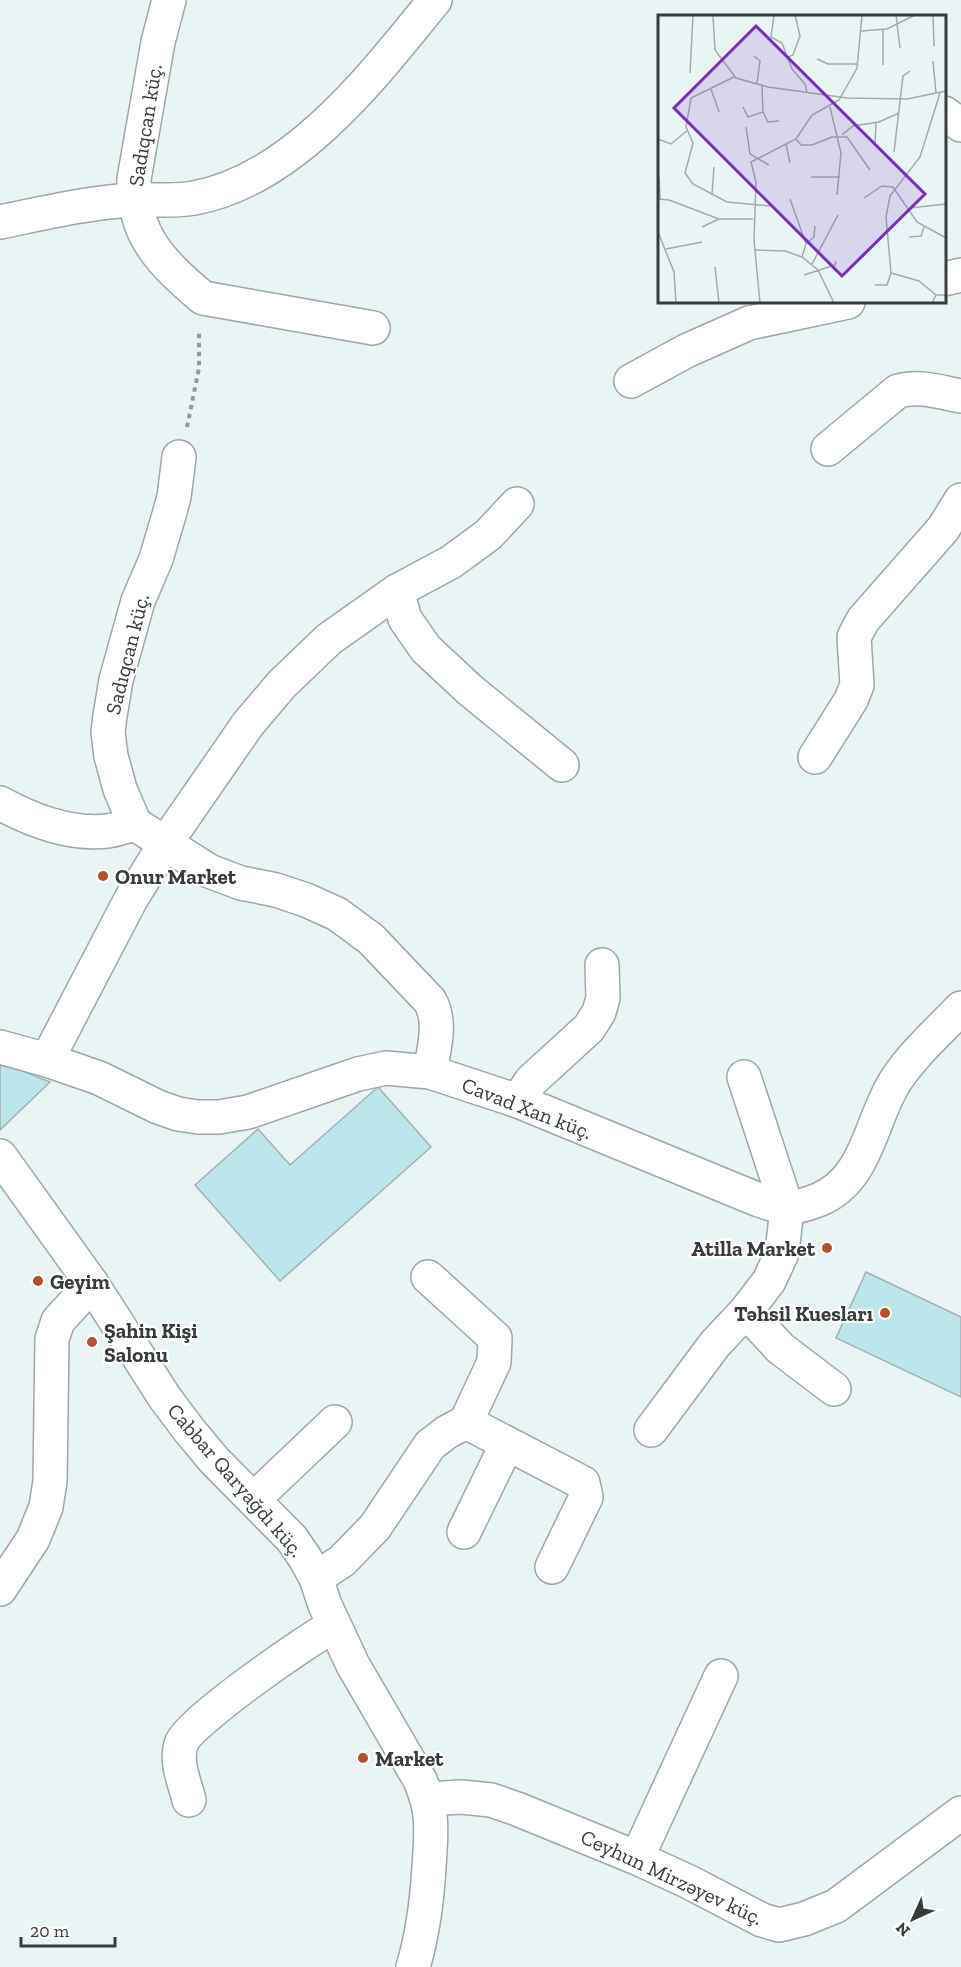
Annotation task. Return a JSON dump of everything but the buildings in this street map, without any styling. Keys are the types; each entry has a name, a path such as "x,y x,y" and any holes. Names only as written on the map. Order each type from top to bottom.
{"street":[{"path":"0,222 77,206 134,200 191,199 214,194 265,171 307,140 359,91 435,0"},
{"name":"Sadıqcan küç.","path":"160,2 134,179 134,200 140,225 152,247 195,291"},
{"path":"946,114 961,125"},
{"path":"946,279 961,275"},
{"path":"195,291 373,328"},
{"path":"631,381 686,351 749,323 843,303"},
{"path":"828,449 898,391 921,388 961,396"},
{"name":"Sadıqcan küç.","path":"135,824 120,789 111,756 108,732 116,680 138,601 156,559 169,515 174,497 179,457"},
{"path":"814,757 851,700 857,685 854,637 863,620 943,529 961,500"},
{"path":"47,1060 131,899 165,844 248,724 282,684 329,639 397,591 451,562 488,535 517,504"},
{"path":"397,591 405,619 426,649 470,690 562,765"},
{"path":"0,803 22,814 76,830 108,831 135,824 209,871 241,883 276,890 306,900 337,914 371,939 430,1000 436,1011 437,1023 430,1072"},
{"path":"518,1101 531,1081 589,1028 599,1012 603,998 602,965"},
{"path":"787,1208 824,1198 837,1189 849,1176 869,1143 883,1105 896,1081 912,1058 961,1008"},
{"name":"Cavad Xan küç.","path":"0,1047 99,1078 158,1107 178,1114 198,1117 219,1117 248,1112 358,1074 386,1068 430,1072 518,1101 759,1200 787,1208"},
{"path":"651,1430 715,1344 746,1311 769,1281 782,1253 787,1208 744,1077"},
{"name":"Cabbar Qaryağdı küç.","path":"0,1155 92,1284 177,1414 214,1460 292,1539 316,1578 334,1626 375,1704 408,1756 427,1799 430,1817 426,1909 421,1941 413,1967"},
{"path":"316,1578 342,1562 375,1527 430,1445 447,1432 466,1422 494,1362 495,1338 428,1276"},
{"path":"0,1589 33,1539 46,1507 50,1481 52,1339 58,1321 92,1284"},
{"path":"746,1311 780,1348 834,1389"},
{"path":"254,1499 335,1422"},
{"path":"466,1422 583,1483 586,1497 552,1567"},
{"path":"464,1532 507,1444"},
{"path":"189,1800 178,1756 182,1741 197,1724 299,1647 334,1626"},
{"path":"637,1858 721,1676"},
{"name":"Ceyhun Mirzəyev küç.","path":"427,1799 461,1797 491,1800 517,1809 637,1858 762,1920 779,1925 804,1919 836,1906 961,1813"}],"path":[{"path":"179,457 199,368 200,336 195,291"}],"place":[{"name":"Onur Market","path":"103,876"},
{"name":"Atilla Market","path":"827,1248"},
{"name":"Geyim","path":"38,1281"},
{"name":"Təhsil Kuesları","path":"885,1313"},
{"name":"Şahin Kişi Salonu","path":"92,1342"},
{"name":"Market","path":"363,1758"}]}
